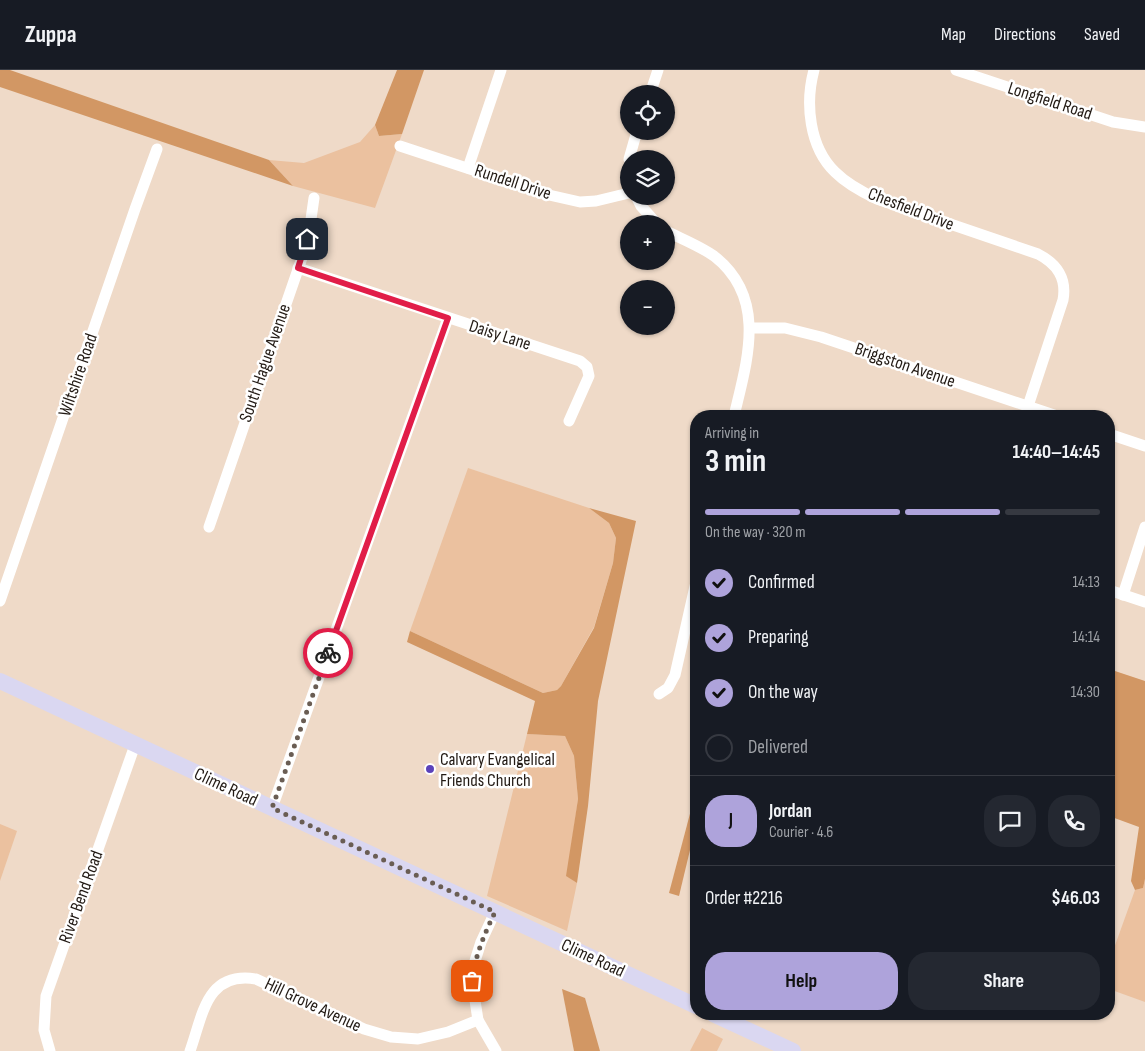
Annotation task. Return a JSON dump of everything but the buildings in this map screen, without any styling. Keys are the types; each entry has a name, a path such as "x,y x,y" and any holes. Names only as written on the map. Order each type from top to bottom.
{"main road":[{"name":"Clime Road","path":"0,681 690,1003"},
{"path":"726,1020 793,1051"}],"street":[{"path":"468,168 502,70"},
{"path":"653,85 658,70"},
{"name":"Chesfield Drive","path":"814,70 809,113 814,136 834,171 856,188 877,199 1038,254 1047,258 1060,272 1065,290 1063,300 1028,406"},
{"name":"Longfield Road","path":"956,70 1113,122 1145,127"},
{"name":"Rundell Drive","path":"400,146 549,195 580,202 596,201 620,195"},
{"name":"Wiltshire Road","path":"0,601 157,149"},
{"name":"South Hague Avenue","path":"209,527 298,268 310,226 314,198"},
{"path":"640,205 648,215"},
{"path":"675,235 703,249 726,267 742,292 747,308 750,343 735,410"},
{"name":"Daisy Lane","path":"298,268 580,361 587,367 589,376 569,421"},
{"path":"272,808 448,318"},
{"name":"Briggston Avenue","path":"750,328 785,328 821,337 1040,410"},
{"path":"1115,436 1145,446"},
{"path":"1123,595 1145,527"},
{"path":"1115,592 1145,602"},
{"path":"659,694 668,688 675,675 690,609"},
{"name":"River Bend Road","path":"50,1051 44,1030 46,996 135,745"},
{"path":"495,912 481,942 475,961 472,981 478,1020 496,1051"},
{"name":"Hill Grove Avenue","path":"190,1051 208,999 223,983 233,978 245,977 256,979 364,1029 391,1037 418,1039 448,1032 478,1020"}],"shaded area":[{"path":"0,70 10,70 269,160 293,186 0,87"},
{"path":"397,70 424,70 402,134 379,136 375,125"},
{"path":"375,125 379,136 402,134 375,208 293,186 269,160 304,163 360,142"},
{"path":"468,468 589,508 609,523 616,538 613,563 594,627 557,690 543,693 410,631"},
{"path":"589,508 636,521 598,701 588,806 577,883 566,876 578,799 574,756 565,736 527,734 535,701 407,642 410,631 543,693 557,690 594,628 613,563 616,538 609,523"},
{"path":"1115,671 1145,681 1145,879 1143,888 1135,890 1131,881 1139,827 1115,818"},
{"path":"527,734 565,736 574,756 578,799 567,876 577,883 567,931 487,896"},
{"path":"690,814 690,850 679,896 669,893"},
{"path":"0,824 17,831 0,881"},
{"path":"1145,879 1145,1002 1115,991 1115,945 1135,890 1143,888"},
{"path":"562,989 585,998 600,1051 574,1051"},
{"path":"702,1028 723,1039 717,1051 690,1051"}],"way so far":[{"path":"328,653 272,808 495,912 481,942 475,961 472,981"}],"place":[{"name":"Calvary Evangelical Friends Church","path":"430,769"}],"route":[{"path":"307,239 298,268 448,318 328,653"}]}
